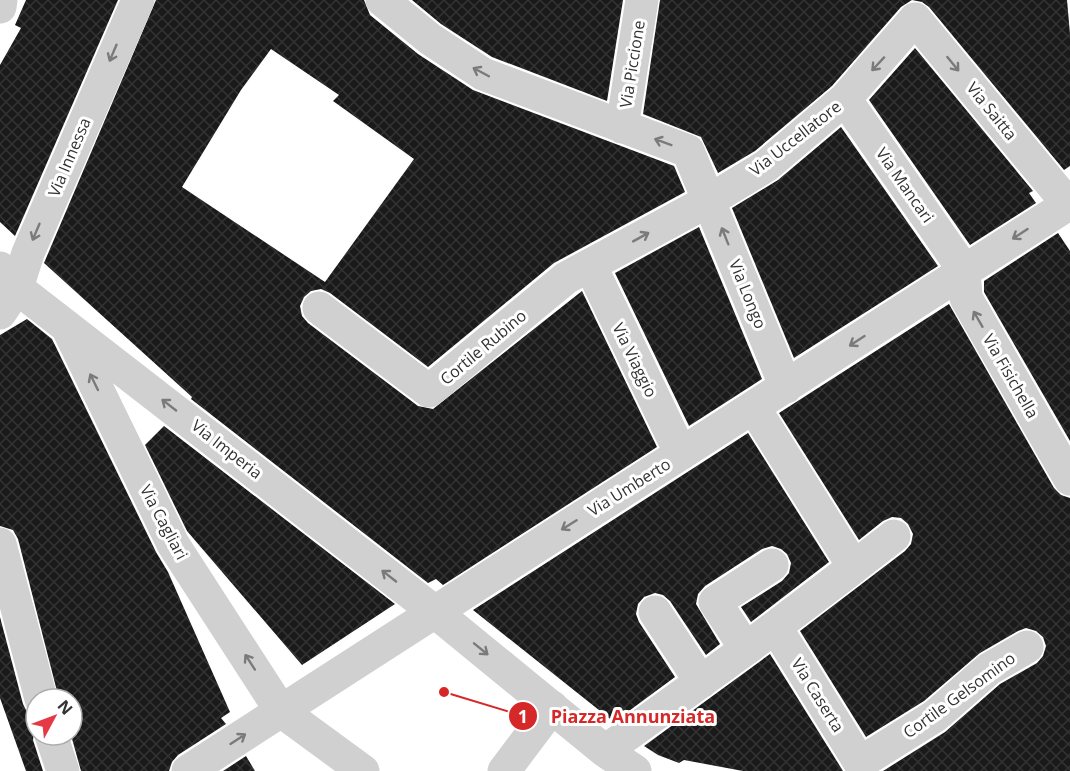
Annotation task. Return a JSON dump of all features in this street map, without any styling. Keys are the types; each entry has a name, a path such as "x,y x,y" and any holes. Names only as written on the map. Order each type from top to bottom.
{"street":[{"path":"0,8 1,0"},
{"name":"Via Innessa","path":"6,290 28,253 138,0"},
{"name":"Via Longo","path":"382,0 430,39 483,74 688,151 786,387"},
{"name":"Via Piccione","path":"622,128 642,0"},
{"name":"Via Uccellatore","path":"590,265 710,200 766,166 845,99 916,9"},
{"name":"Via Saitta","path":"916,9 1066,211"},
{"name":"Via Mancari","path":"845,99 964,270"},
{"name":"Via Umberto","path":"188,771 754,408 964,270 1066,211"},
{"name":"Cortile Rubino","path":"319,308 429,391 566,278 590,265"},
{"name":"Via Viaggio","path":"590,265 681,454"},
{"name":"Via Fisichella","path":"964,270 966,298 1070,479"},
{"name":"Via Imperia","path":"6,290 66,324 435,612 605,751 635,771"},
{"name":"Via Cagliari","path":"66,324 173,544 281,711"},
{"path":"754,408 854,567"},
{"path":"605,751 776,628 894,536"},
{"path":"0,544 38,687"},
{"path":"746,650 715,602 772,565"},
{"path":"655,612 701,682"},
{"name":"Via Caserta","path":"776,628 860,763"},
{"name":"Cortile Gelsomino","path":"860,763 936,716 989,669 1027,647"},
{"path":"504,771 552,707"},
{"path":"281,711 363,771"},
{"path":"55,747 63,771"}],"building":[{"path":"26,0 118,0 15,236 0,222 0,65 21,28 15,25"},
{"path":"156,0 364,0 370,15 418,54 473,90 674,166 685,192 554,263 428,367 330,293 321,289 311,291 304,297 300,306 302,316 308,323 418,406 433,409 582,291 657,447 443,585 436,579 428,583 191,399 192,397 44,263","holes":["271,49 339,95 333,101 414,159 325,282 182,187 241,90"]},
{"path":"412,0 623,0 607,101 492,57 441,24"},
{"path":"660,0 912,0 901,7 832,86 755,151 718,173 701,137 643,114"},
{"path":"912,0 1067,0 1070,34 1070,166 1064,170 929,7 922,2"},
{"path":"915,48 1033,191 1029,193 1036,203 970,245 869,100"},
{"path":"841,127 938,266 794,358 732,208 778,180"},
{"path":"699,227 762,379 689,426 615,273"},
{"path":"1058,233 1070,251 1070,441 984,292 984,281"},
{"path":"949,304 1054,488 1061,495 1070,498 1070,771 883,771 945,732 1000,684 1037,663 1043,656 1046,646 1043,637 1036,631 1026,628 1018,631 980,653 924,701 866,737 800,631 905,551 911,544 913,534 908,524 901,518 892,517 883,521 859,540 779,413"},
{"path":"27,319 52,339 156,552 168,572 230,712 221,718 226,724 178,755 169,771 81,771 74,747 84,747 84,687 56,687 18,539 13,530 0,526 0,335"},
{"path":"164,426 395,604 302,665 187,531 145,445"},
{"path":"748,433 829,562 751,622 741,607 782,581 789,573 791,563 787,554 781,549 772,546 762,549 705,586 698,594 696,604 720,644 706,655 670,601 663,595 655,593 644,597 638,604 636,614 639,622 675,677 614,722 473,610"},
{"path":"0,617 24,706 24,747 35,747 43,771 26,771 0,698"},
{"path":"770,654 843,771 743,771 684,760 679,763 658,755 644,746"},
{"path":"246,756 255,771 223,771"}],"place":[{"name":"Piazza Annunziata","path":"444,692"}]}
